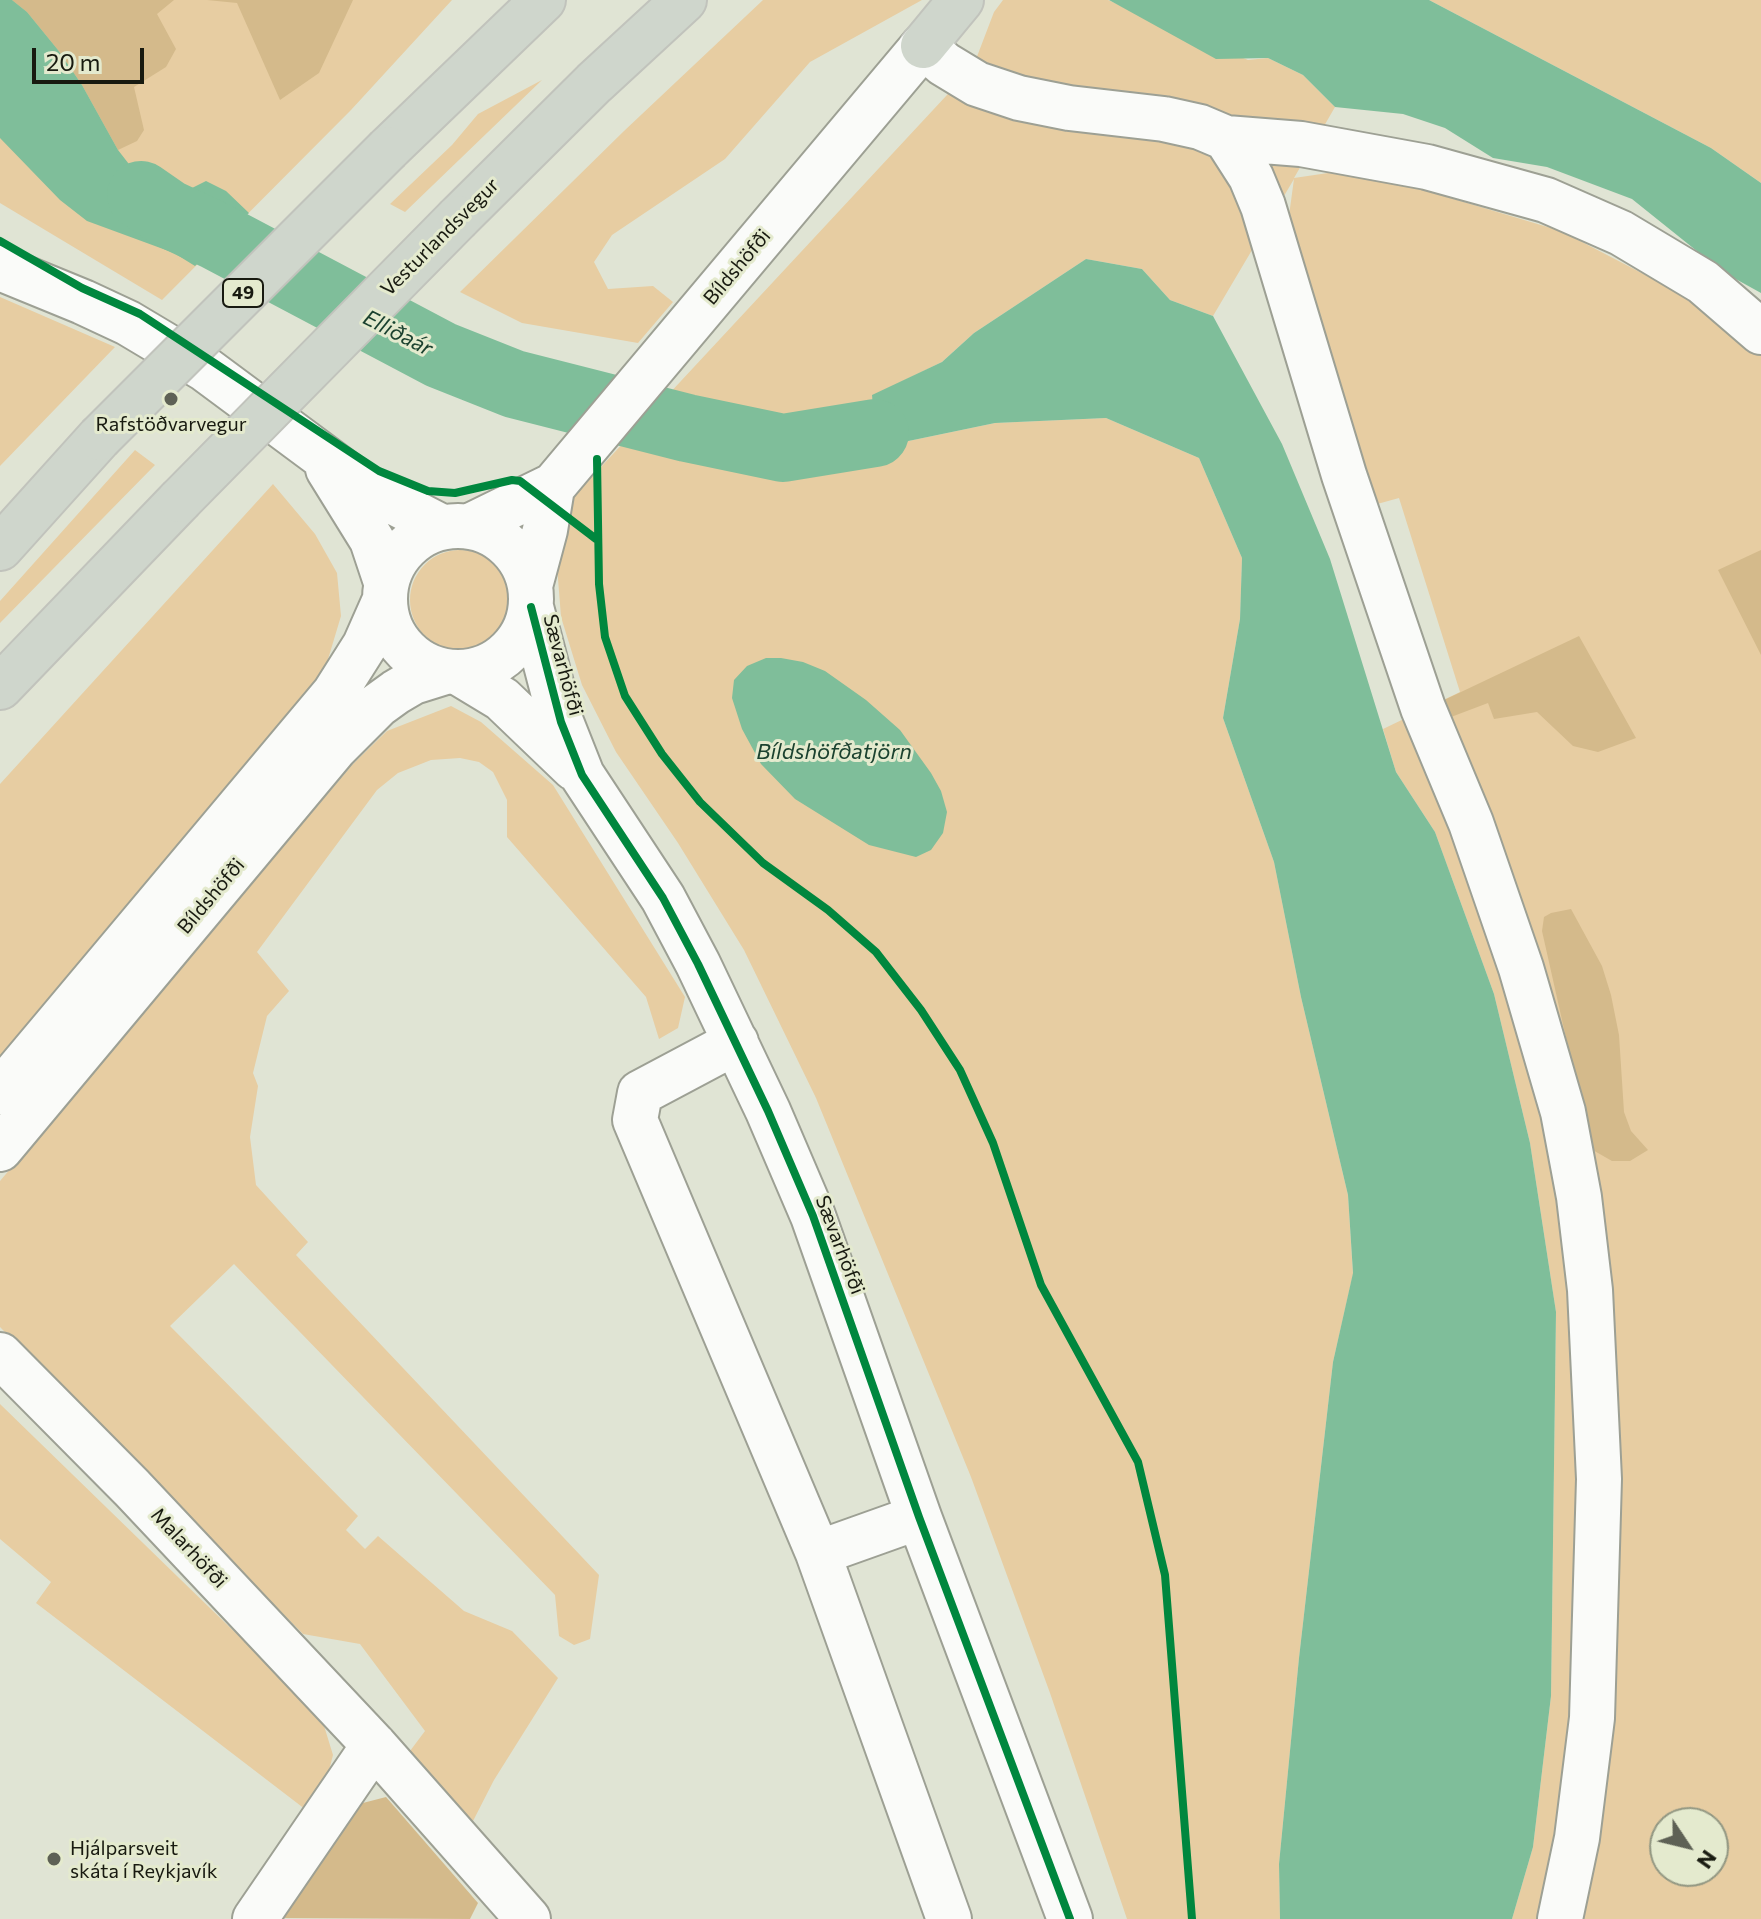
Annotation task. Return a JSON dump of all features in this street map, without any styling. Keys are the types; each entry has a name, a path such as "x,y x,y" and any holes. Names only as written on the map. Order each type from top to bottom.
{"highway":[{"path":"462,75 514,0"},
{"name":"49","path":"0,548 99,438 462,75 543,0"},
{"name":"Vesturlandsvegur","path":"0,687 458,218 594,83 684,0"},
{"path":"923,46 961,0"}],"street":[{"path":"923,46 944,64 977,84 1019,98 1069,108 1164,119 1200,127 1226,138 1301,144 1427,167 1546,200 1621,233 1703,282 1761,332"},
{"name":"Bíldshöfði","path":"0,1092 334,694 365,645 394,562 407,546 423,534 456,527 518,501 565,472 923,46"},
{"path":"1226,138 1251,177 1263,206 1344,475 1423,708 1471,823 1521,968 1563,1112 1577,1183 1590,1290 1599,1479 1592,1718 1577,1838 1560,1919"},
{"path":"0,268 128,323 205,369 364,487 456,527 492,533 510,546 523,564 531,596"},
{"path":"317,453 372,540 385,592 387,621 396,639 409,655 426,666 452,672"},
{"name":"Bíldshöfði","path":"0,1149 335,748 378,705 413,682 452,672 480,670 499,660 515,646 526,628 545,530 565,472"},
{"name":"Sævarhöfði","path":"531,596 561,722 582,775 663,898 736,1042 813,1216 919,1517 1070,1919"},
{"name":"Sævarhöfði","path":"452,672 502,699 582,775"},
{"path":"736,1042 640,1093 635,1120 818,1553 949,1919"},
{"name":"Malarhöfði","path":"0,1355 143,1499 374,1745 528,1919"},
{"path":"818,1553 919,1517"},
{"path":"255,1919 374,1745"}],"shaded area":[{"path":"0,0 452,0 351,110 162,300 0,203"},
{"path":"12,0 174,0 157,14 176,49 166,67 134,87 144,130 137,141 118,150 82,85 58,50 27,12"},
{"path":"207,0 353,0 319,73 280,100 237,3"},
{"path":"763,0 922,0 810,62 725,159 612,235 594,262 608,289 653,286 673,302 638,343 522,323 460,292 624,131"},
{"path":"1003,0 1108,0 1248,60 1268,58 1303,75 1335,107 1294,178 1328,173 1407,185 1561,231 1680,293 1761,353 1761,1919 1512,1919 1533,1847 1551,1696 1556,1312 1530,1143 1494,994 1435,832 1396,772 1383,729 1460,692 1399,498 1370,506 1288,223 1294,179 1213,316 1170,300 1142,269 1086,259 974,333 942,362 872,396 894,444 995,423 1106,418 1199,458 1242,558 1240,619 1223,718 1274,862 1301,997 1348,1195 1353,1274 1333,1362 1299,1658 1279,1864 1280,1919 1127,1919 1050,1693 971,1477 816,1098 744,950 678,843 616,752 582,685 561,617 555,540 574,496 973,67 994,12"},
{"path":"1429,0 1761,0 1761,183 1711,148"},
{"path":"542,80 405,212 390,204 452,145 478,114"},
{"path":"0,297 115,347 0,466"},
{"path":"135,450 155,465 0,623 0,601"},
{"path":"273,484 315,534 337,573 341,616 326,666 307,698 0,1068 0,784"},
{"path":"460,550 488,558 502,572 510,600 502,628 488,642 460,650 432,642 418,628 410,600 418,572 432,558"},
{"path":"1761,550 1761,655 1718,570"},
{"path":"1579,636 1636,738 1598,752 1573,746 1537,712 1494,719 1488,703 1451,717 1442,701"},
{"path":"451,706 481,722 553,785 685,997 678,1028 659,1039 646,997 507,837 507,800 493,772 479,762 460,758 431,760 398,773 377,790 257,952 289,991 267,1016 253,1073 258,1086 250,1137 256,1185 308,1242 296,1255 599,1575 590,1639 574,1645 559,1636 555,1595 234,1264 170,1326 358,1516 346,1530 365,1549 378,1536 464,1611 512,1631 558,1678 494,1780 473,1821 407,1755 425,1731 360,1644 303,1634 0,1327 0,1181 353,764 387,731"},
{"path":"1571,909 1602,966 1619,1035 1624,1112 1631,1131 1648,1150 1630,1161 1612,1161 1591,1149 1542,931 1544,917"},
{"path":"0,1404 321,1716 333,1755 319,1809 314,1816 36,1603 51,1582 0,1539"},
{"path":"386,1797 478,1903 470,1919 281,1918 359,1804"}],"water":[{"path":"0,0 12,0 27,12 58,50 82,85 118,150 139,177 188,190 206,181 226,191 249,213 195,266 174,253 87,221 60,200 0,138"},
{"path":"1109,0 1429,0 1711,148 1761,183 1761,293 1723,272 1632,199 1547,167 1493,158 1445,128 1403,114 1335,107 1303,75 1268,58 1216,59"},
{"path":"1086,259 1142,269 1170,300 1213,316 1282,444 1330,559 1396,772 1435,832 1494,994 1530,1143 1556,1312 1551,1696 1533,1847 1512,1919 1280,1919 1279,1864 1299,1658 1333,1362 1353,1273 1348,1195 1301,997 1274,862 1223,718 1240,619 1242,558 1199,458 1106,418 995,423 894,444 875,433 872,395 942,362 974,333"},
{"name":"Bíldshöfðatjörn","path":"766,658 803,662 825,671 866,700 900,730 931,773 941,791 947,812 943,833 931,850 916,857 869,845 795,799 761,764 742,729 732,698 734,680 747,666"}],"waterway":[{"name":"Elliðaár","path":"141,195 167,213 441,355 514,384 687,428 783,448 875,433"}],"cycle path":[{"path":"0,241 82,288 140,314 379,471 428,491 455,493 512,480 520,481 596,539"},
{"path":"597,459 599,584 605,637 625,696 662,754 700,802 763,863 828,910 876,952 921,1010 960,1070 993,1143 1041,1285 1138,1462 1165,1575 1192,1919"},
{"path":"531,607 561,722 582,775 663,898 698,964 768,1111 813,1216 919,1517 1070,1919"}],"place":[{"name":"Rafstöðvarvegur","path":"171,399"},
{"name":"Hjálparsveit skáta í Reykjavík","path":"54,1859"}]}
